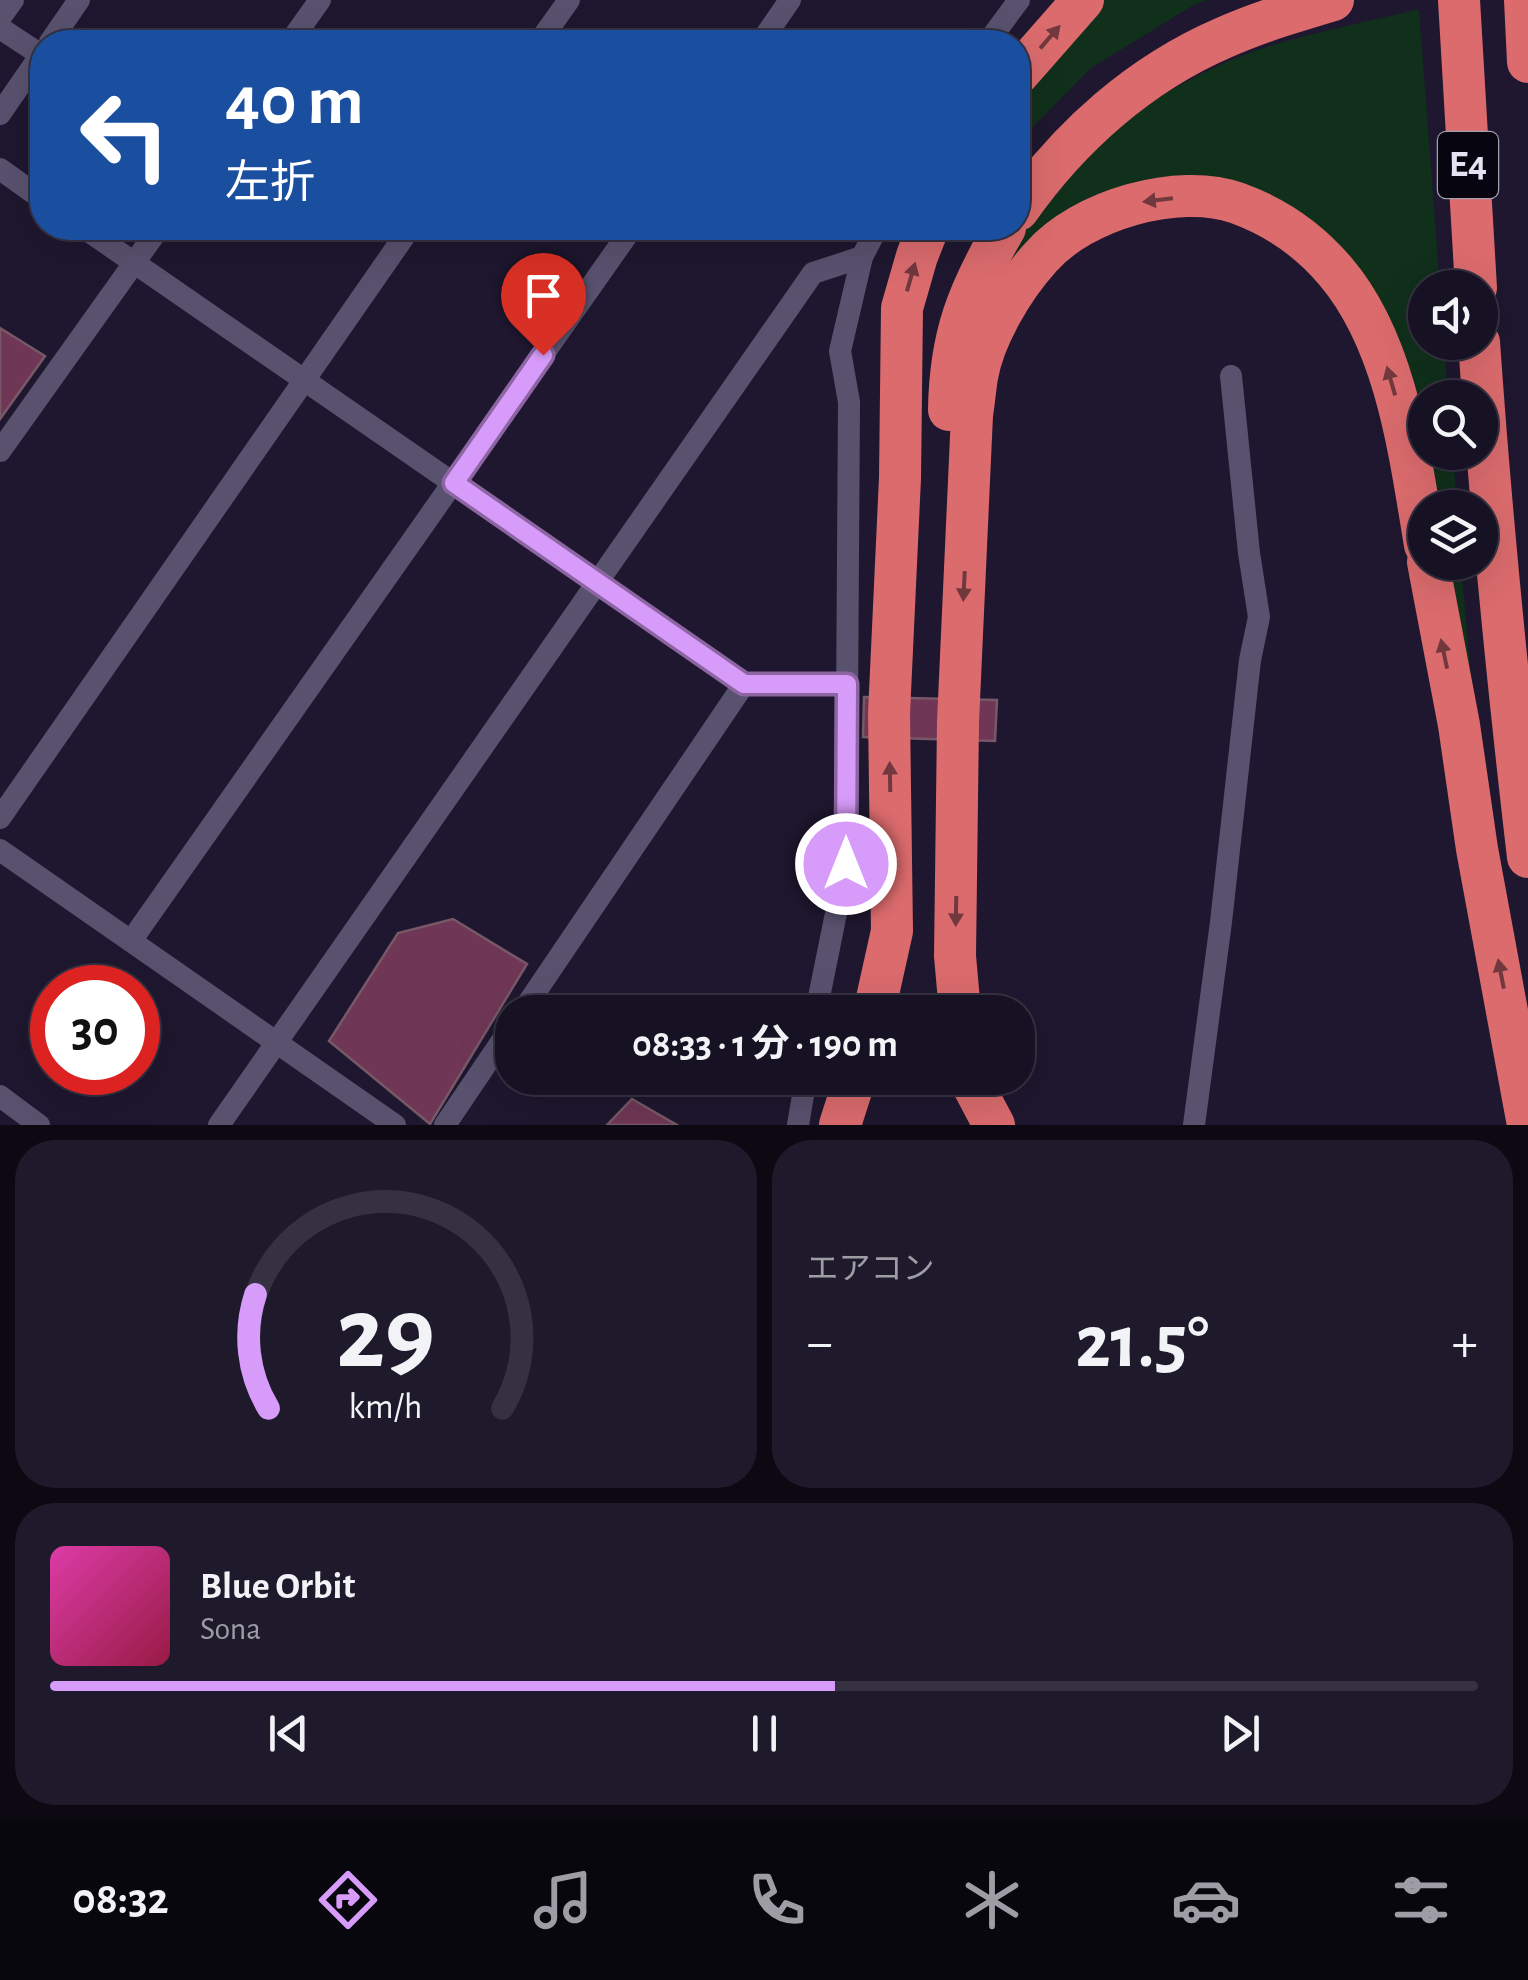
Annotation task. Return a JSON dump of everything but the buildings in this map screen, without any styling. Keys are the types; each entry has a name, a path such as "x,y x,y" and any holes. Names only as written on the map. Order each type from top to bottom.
{"highway":[{"path":"1030,60 1082,0"},
{"path":"1030,154 1093,92 1130,64 1218,14 1255,0"},
{"path":"1030,193 1078,137 1124,97 1170,66 1222,38 1334,0"},
{"name":"E4","path":"1459,0 1475,270"},
{"path":"958,995 955,956 958,722 972,415 977,374 986,347 1000,316 1041,256 1070,230 1104,213 1142,201 1190,196 1234,202 1271,218 1308,243 1338,274 1362,311 1384,357 1415,490"},
{"path":"878,995 892,930 889,714 900,478 902,308 923,240"},
{"path":"900,478 930,320 971,240"},
{"path":"969,488 949,414 949,372 964,307 998,240"},
{"path":"1481,360 1510,702 1528,857"},
{"path":"1431,580 1526,1115"},
{"path":"840,1125 850,1095"},
{"path":"967,1095 968,1125"},
{"path":"977,1095 994,1125"}],"street":[{"path":"0,18 13,0"},
{"path":"58,30 79,0"},
{"path":"299,30 320,0"},
{"path":"548,30 569,0"},
{"path":"769,30 790,0"},
{"path":"997,30 1019,0"},
{"path":"0,28 30,47"},
{"path":"0,114 30,71"},
{"path":"0,169 30,190"},
{"path":"102,240 744,684 847,684"},
{"path":"0,451 150,240"},
{"path":"0,818 402,240"},
{"path":"131,941 624,240"},
{"path":"819,995 846,864 849,402 840,351 862,258 871,240"},
{"path":"219,1125 814,273 862,258"},
{"path":"1194,1125 1258,618 1231,376"},
{"path":"534,995 744,684"},
{"path":"0,850 394,1125"},
{"path":"445,1125 495,1051"},
{"path":"798,1125 803,1095"},
{"path":"0,1096 39,1125"}],"green space":[{"path":"1101,0 1207,0 1091,68 1030,130 1030,85"},
{"path":"1419,9 1439,270 1408,270 1408,360 1445,360 1447,380 1408,380 1408,439 1335,248 1139,183 1090,197 1048,226 1011,266 1003,266 1019,240 1030,240 1030,223 1046,198 1097,143 1180,85 1270,46"},
{"path":"1420,470 1454,470 1456,490 1428,490"},
{"path":"1448,580 1462,580 1472,691"}],"route":[{"path":"543,355 454,483 744,684 847,684 846,864"}]}
